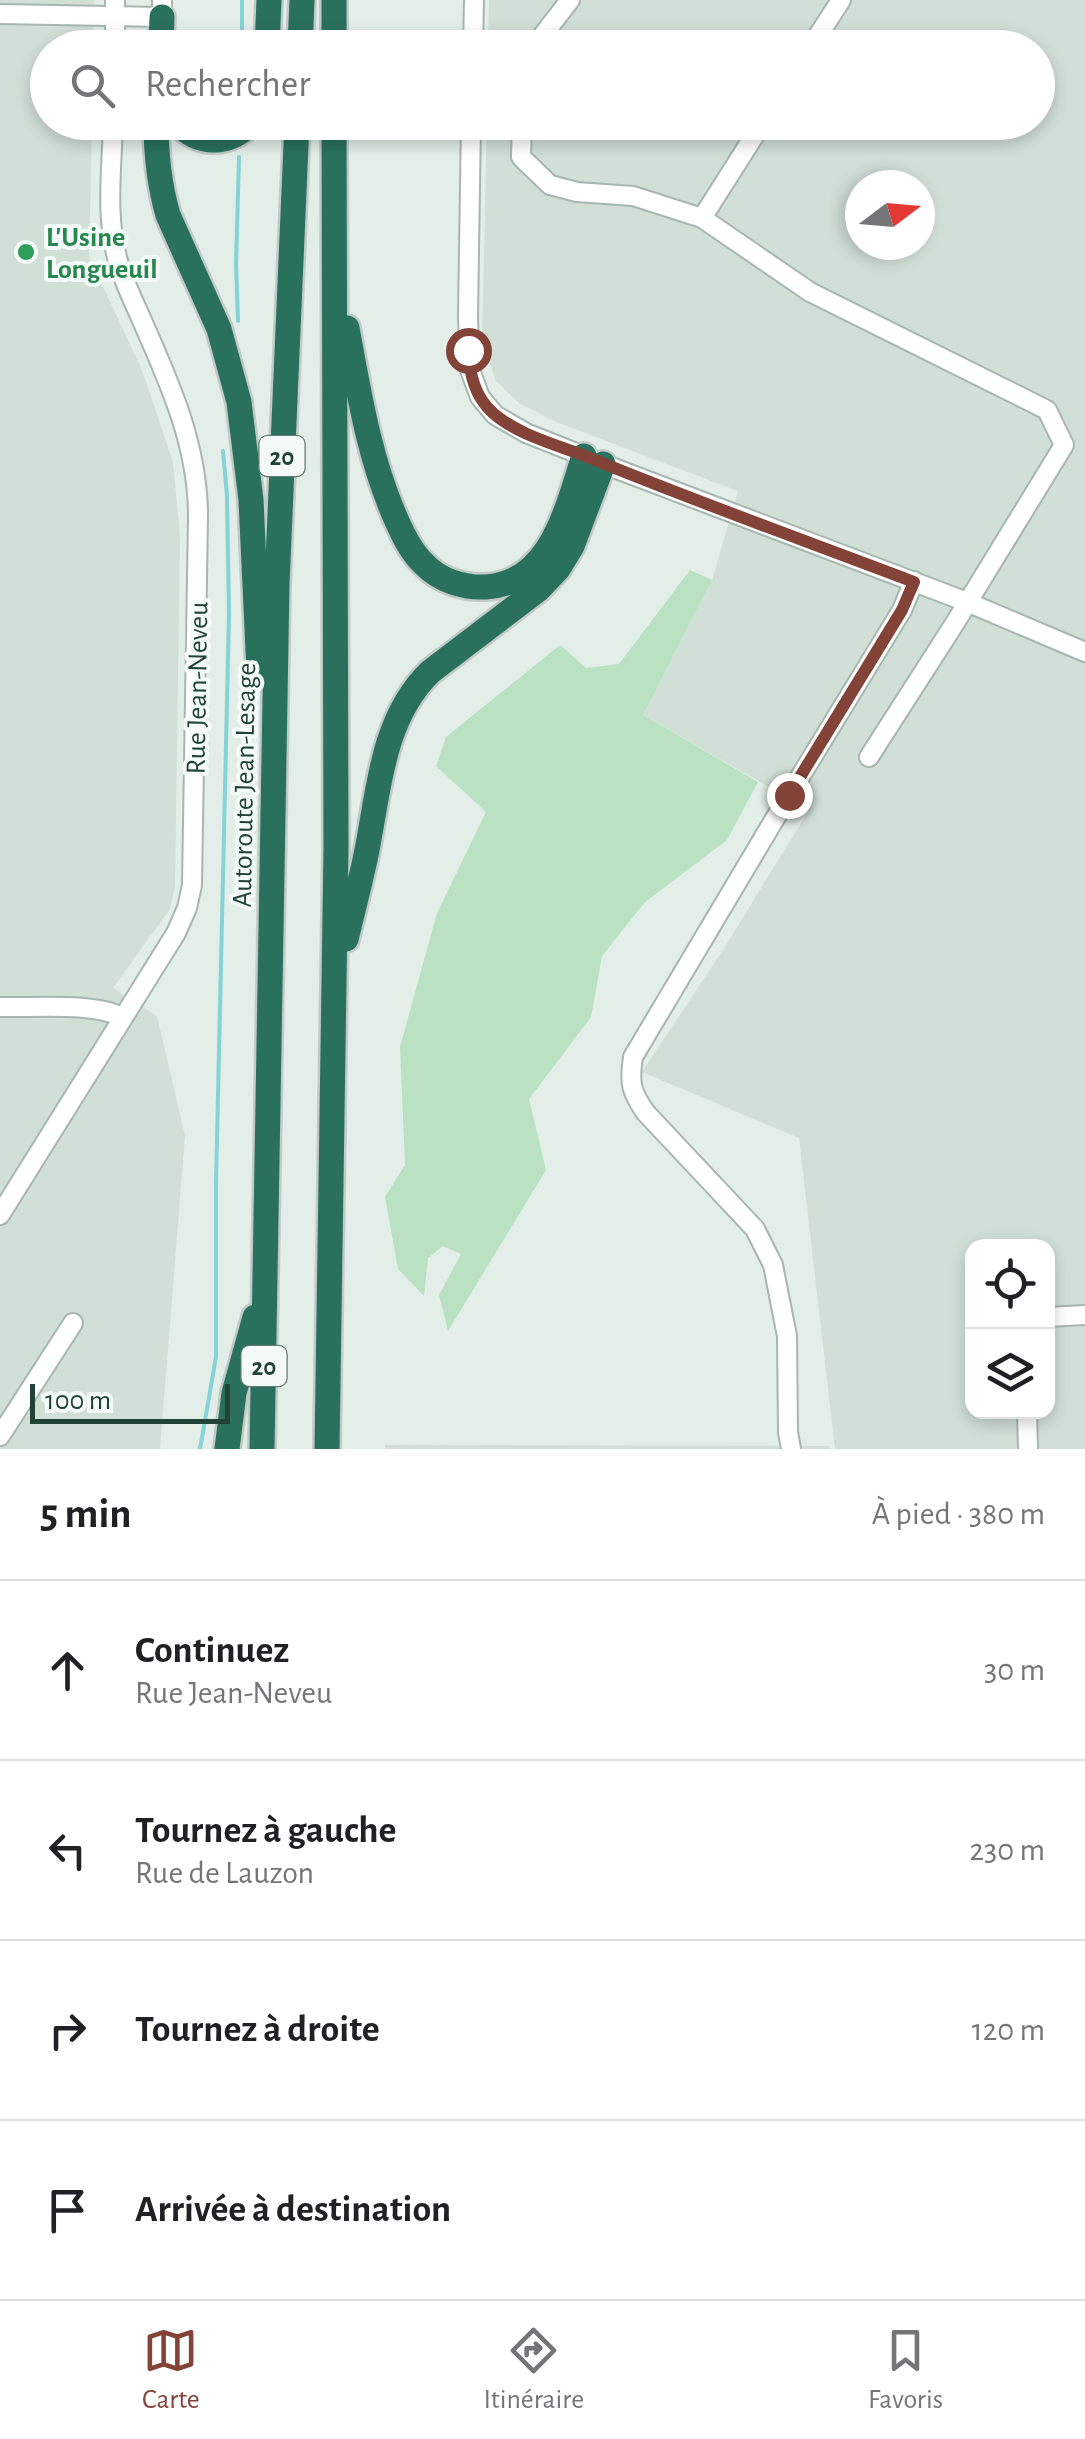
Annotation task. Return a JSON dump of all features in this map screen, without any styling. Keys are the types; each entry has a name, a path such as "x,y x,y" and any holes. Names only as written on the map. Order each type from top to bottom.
{"highway":[{"path":"268,30 269,0"},
{"path":"301,30 302,0"},
{"path":"334,0 334,30"},
{"path":"156,140 162,196 221,337 242,413 253,529 260,682 273,790"},
{"name":"Autoroute Jean-Lesage","path":"262,1449 281,474 296,140"},
{"name":"20","path":"326,1449 336,832 334,140"},
{"path":"334,253 363,418 378,471 406,540 430,570 454,582 480,587 504,584 527,572 552,542 594,460"},
{"path":"334,987 388,746 398,718 430,672 538,589 558,569 572,546 594,460"},
{"path":"227,1449 234,1393 265,1283"}],"street":[{"path":"473,30 474,0"},
{"path":"547,30 570,0"},
{"path":"821,30 840,0"},
{"path":"0,14 162,8"},
{"name":"Rue Jean-Neveu","path":"0,1215 176,933 191,892 195,820 196,474 178,406 116,254 112,221 113,140"},
{"path":"472,140 468,350 471,376 484,404 495,415 594,460 967,602 1085,652"},
{"path":"521,140 521,157 550,185 577,192 633,196 702,218 810,292 1047,410 1064,446 869,757"},
{"path":"702,218 752,140"},
{"path":"791,1449 787,1336 773,1265 755,1229 646,1114 632,1094 630,1076 633,1057 902,610 914,582"},
{"path":"0,1007 89,1008 122,1017"},
{"path":"1055,1317 1085,1315"},
{"path":"0,1436 73,1323"},
{"path":"1028,1419 1028,1449"}],"shaded area":[{"path":"0,0 94,0 93,30 30,30 30,140 92,140 89,257 142,370 173,462 180,536 175,886 170,909 113,988 157,1016 185,1136 160,1449 0,1449"},
{"path":"489,0 1085,0 1085,1449 835,1449 799,1138 642,1072 809,810 643,715 712,580 738,491 556,422 519,403 496,381 482,341 487,140 1055,140 1055,30 488,30"},
{"path":"385,1445 829,1446 830,1449 385,1449"}],"green space":[{"path":"690,570 712,580 643,715 758,782 727,840 645,902 602,956 591,1017 529,1099 546,1170 448,1331 439,1295 461,1254 443,1246 428,1258 424,1296 398,1269 385,1197 405,1165 400,1047 437,913 486,812 436,766 446,737 560,645 586,668 619,664"}],"waterway":[{"path":"242,0 242,30"},
{"path":"238,321 239,157"},
{"path":"200,1449 216,1357 216,1183 229,614 223,451"}],"place":[{"name":"L'Usine Longueuil","path":"26,252"}],"route":[{"path":"468,350 471,376 480,398 512,426 914,582 902,610 789,795"}]}
